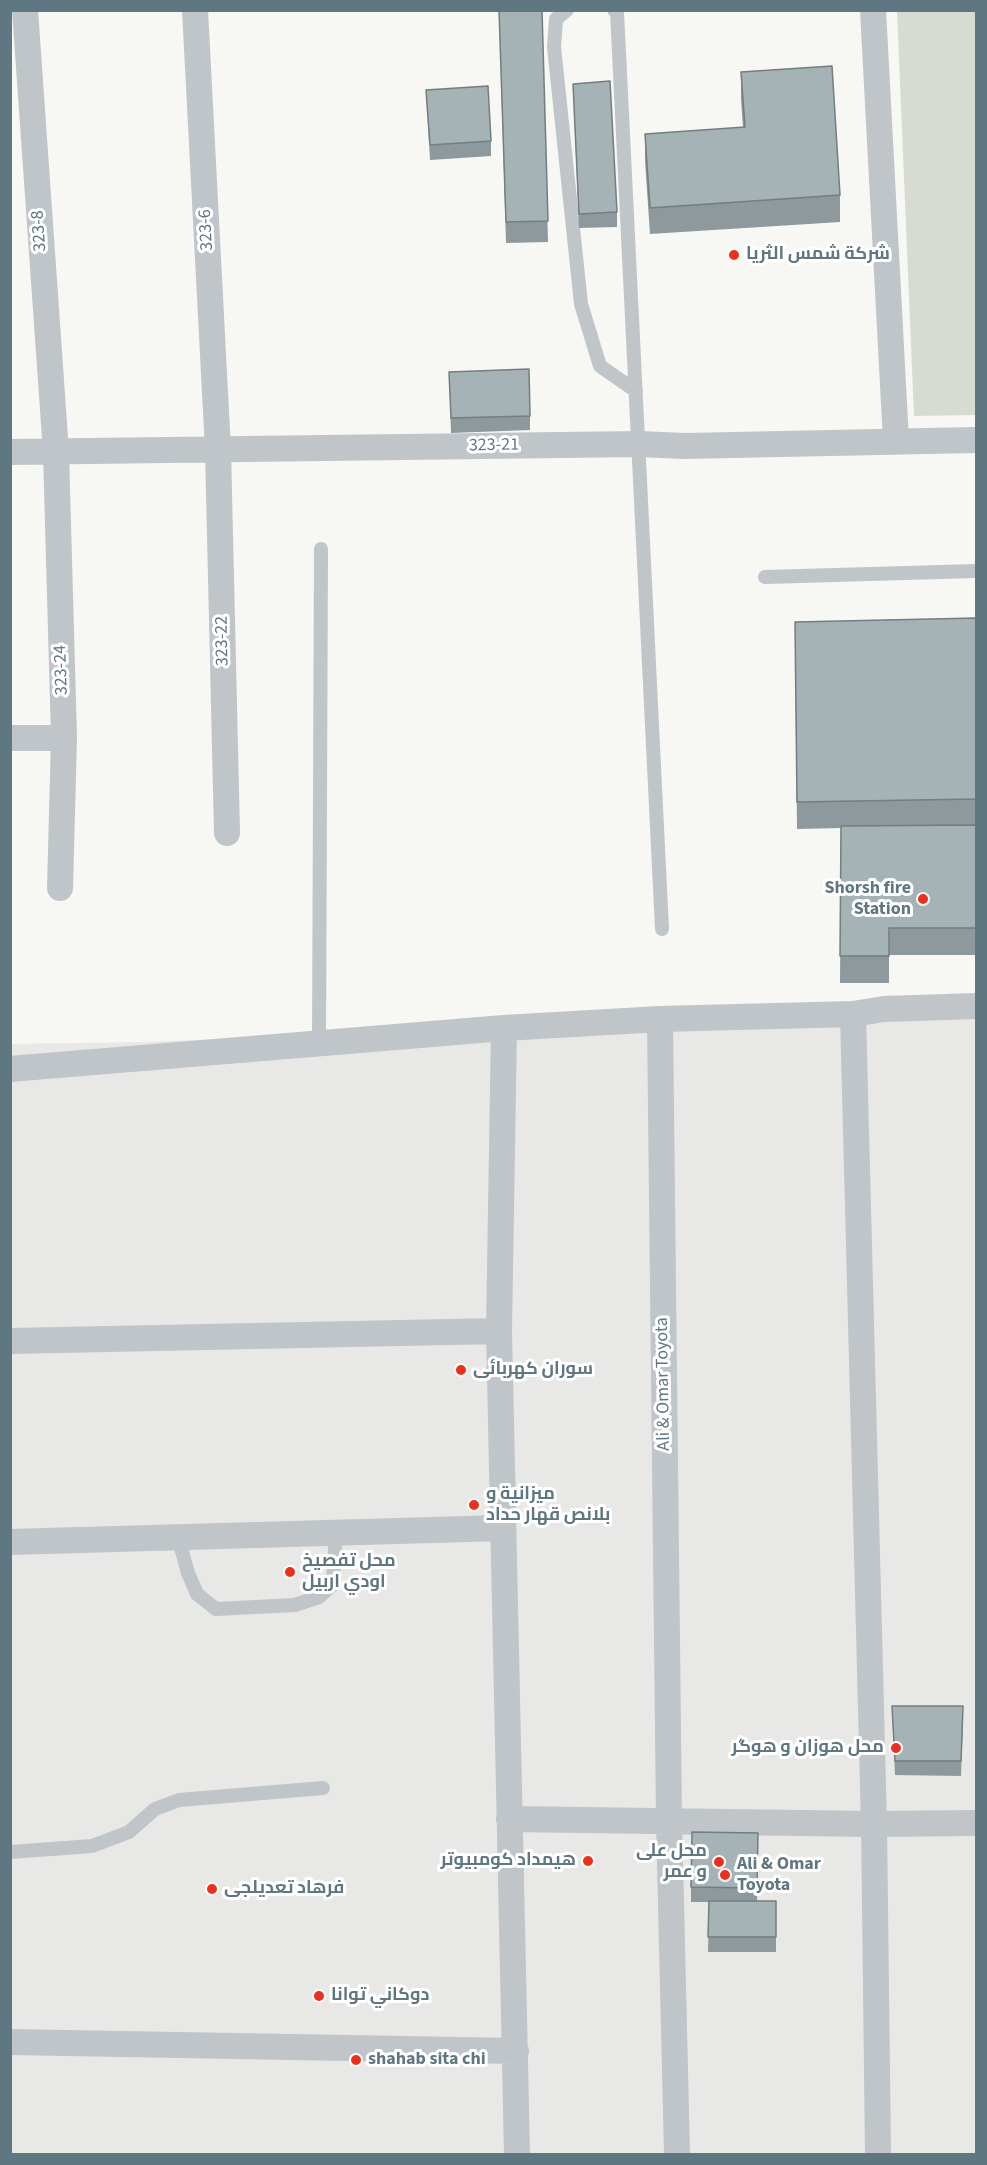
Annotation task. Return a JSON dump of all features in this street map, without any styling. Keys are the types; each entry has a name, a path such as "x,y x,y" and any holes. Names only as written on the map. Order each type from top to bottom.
{"street":[{"name":"323-8","path":"25,10 56,452"},
{"name":"323-6","path":"195,10 218,450"},
{"path":"873,10 896,441"},
{"name":"323-21","path":"10,452 639,444 685,446 976,440"},
{"name":"323-22","path":"218,450 228,833"},
{"name":"323-24","path":"56,452 64,738 60,888"},
{"path":"10,738 64,738"},
{"path":"10,1069 504,1029 660,1019 854,1014 884,1009 976,1006"},
{"path":"854,1014 874,1824 878,2154"},
{"name":"Ali & Omar Toyota","path":"660,1019 669,1820 677,2154"},
{"path":"504,1029 499,1330 517,2154"},
{"path":"10,1341 499,1330"},
{"path":"10,1542 502,1528"},
{"path":"509,1819 874,1824 976,1823"},
{"path":"10,2042 516,2051"}],"lane":[{"path":"567,10 556,18 554,47 581,304 600,366 636,391"},
{"path":"614,10 617,12 662,929"},
{"path":"319,1044 321,549"},
{"path":"765,577 976,571"},
{"path":"178,1537 188,1573 197,1594 216,1610 295,1605 318,1597 333,1584 336,1533"},
{"path":"10,1852 92,1846 129,1832 154,1809 179,1800 323,1788"}],"shaded area":[{"path":"897,11 976,11 976,415 914,416"},
{"path":"976,1010 976,2154 11,2154 10,1044 142,1042"}],"building":[{"path":"499,10 542,10 548,221 506,222"},
{"path":"832,66 840,195 650,208 645,134 745,127 741,72"},
{"path":"610,81 617,212 579,214 573,84"},
{"path":"488,86 491,141 430,145 426,90"},
{"path":"529,369 530,416 451,418 449,372"},
{"path":"976,618 976,799 797,802 795,622"},
{"path":"976,825 976,928 889,928 889,956 840,956 841,826"},
{"path":"892,1706 963,1706 961,1761 895,1761"},
{"name":"Ali & Omar Toyota","path":"692,1832 758,1833 757,1888 691,1887"},
{"path":"709,1901 776,1901 776,1937 708,1937"}],"place":[{"name":"شركة شمس الثريا","path":"734,255"},
{"name":"Shorsh fire Station","path":"923,899"},
{"name":"سوران کهربائی","path":"461,1370"},
{"name":"ميزانية و بلانص قهار حداد","path":"474,1505"},
{"name":"محل تفصيخ اودي اربيل","path":"290,1572"},
{"name":"محل هوزان و هوگر","path":"896,1748"},
{"name":"هيمداد كومبيوتر","path":"588,1861"},
{"name":"محل على و عمر","path":"719,1862"},
{"name":"Ali & Omar Toyota","path":"725,1875"},
{"name":"فرهاد تعدیلجی","path":"212,1889"},
{"name":"دوکاني توانا","path":"319,1996"},
{"name":"shahab sita chi","path":"356,2060"}]}
